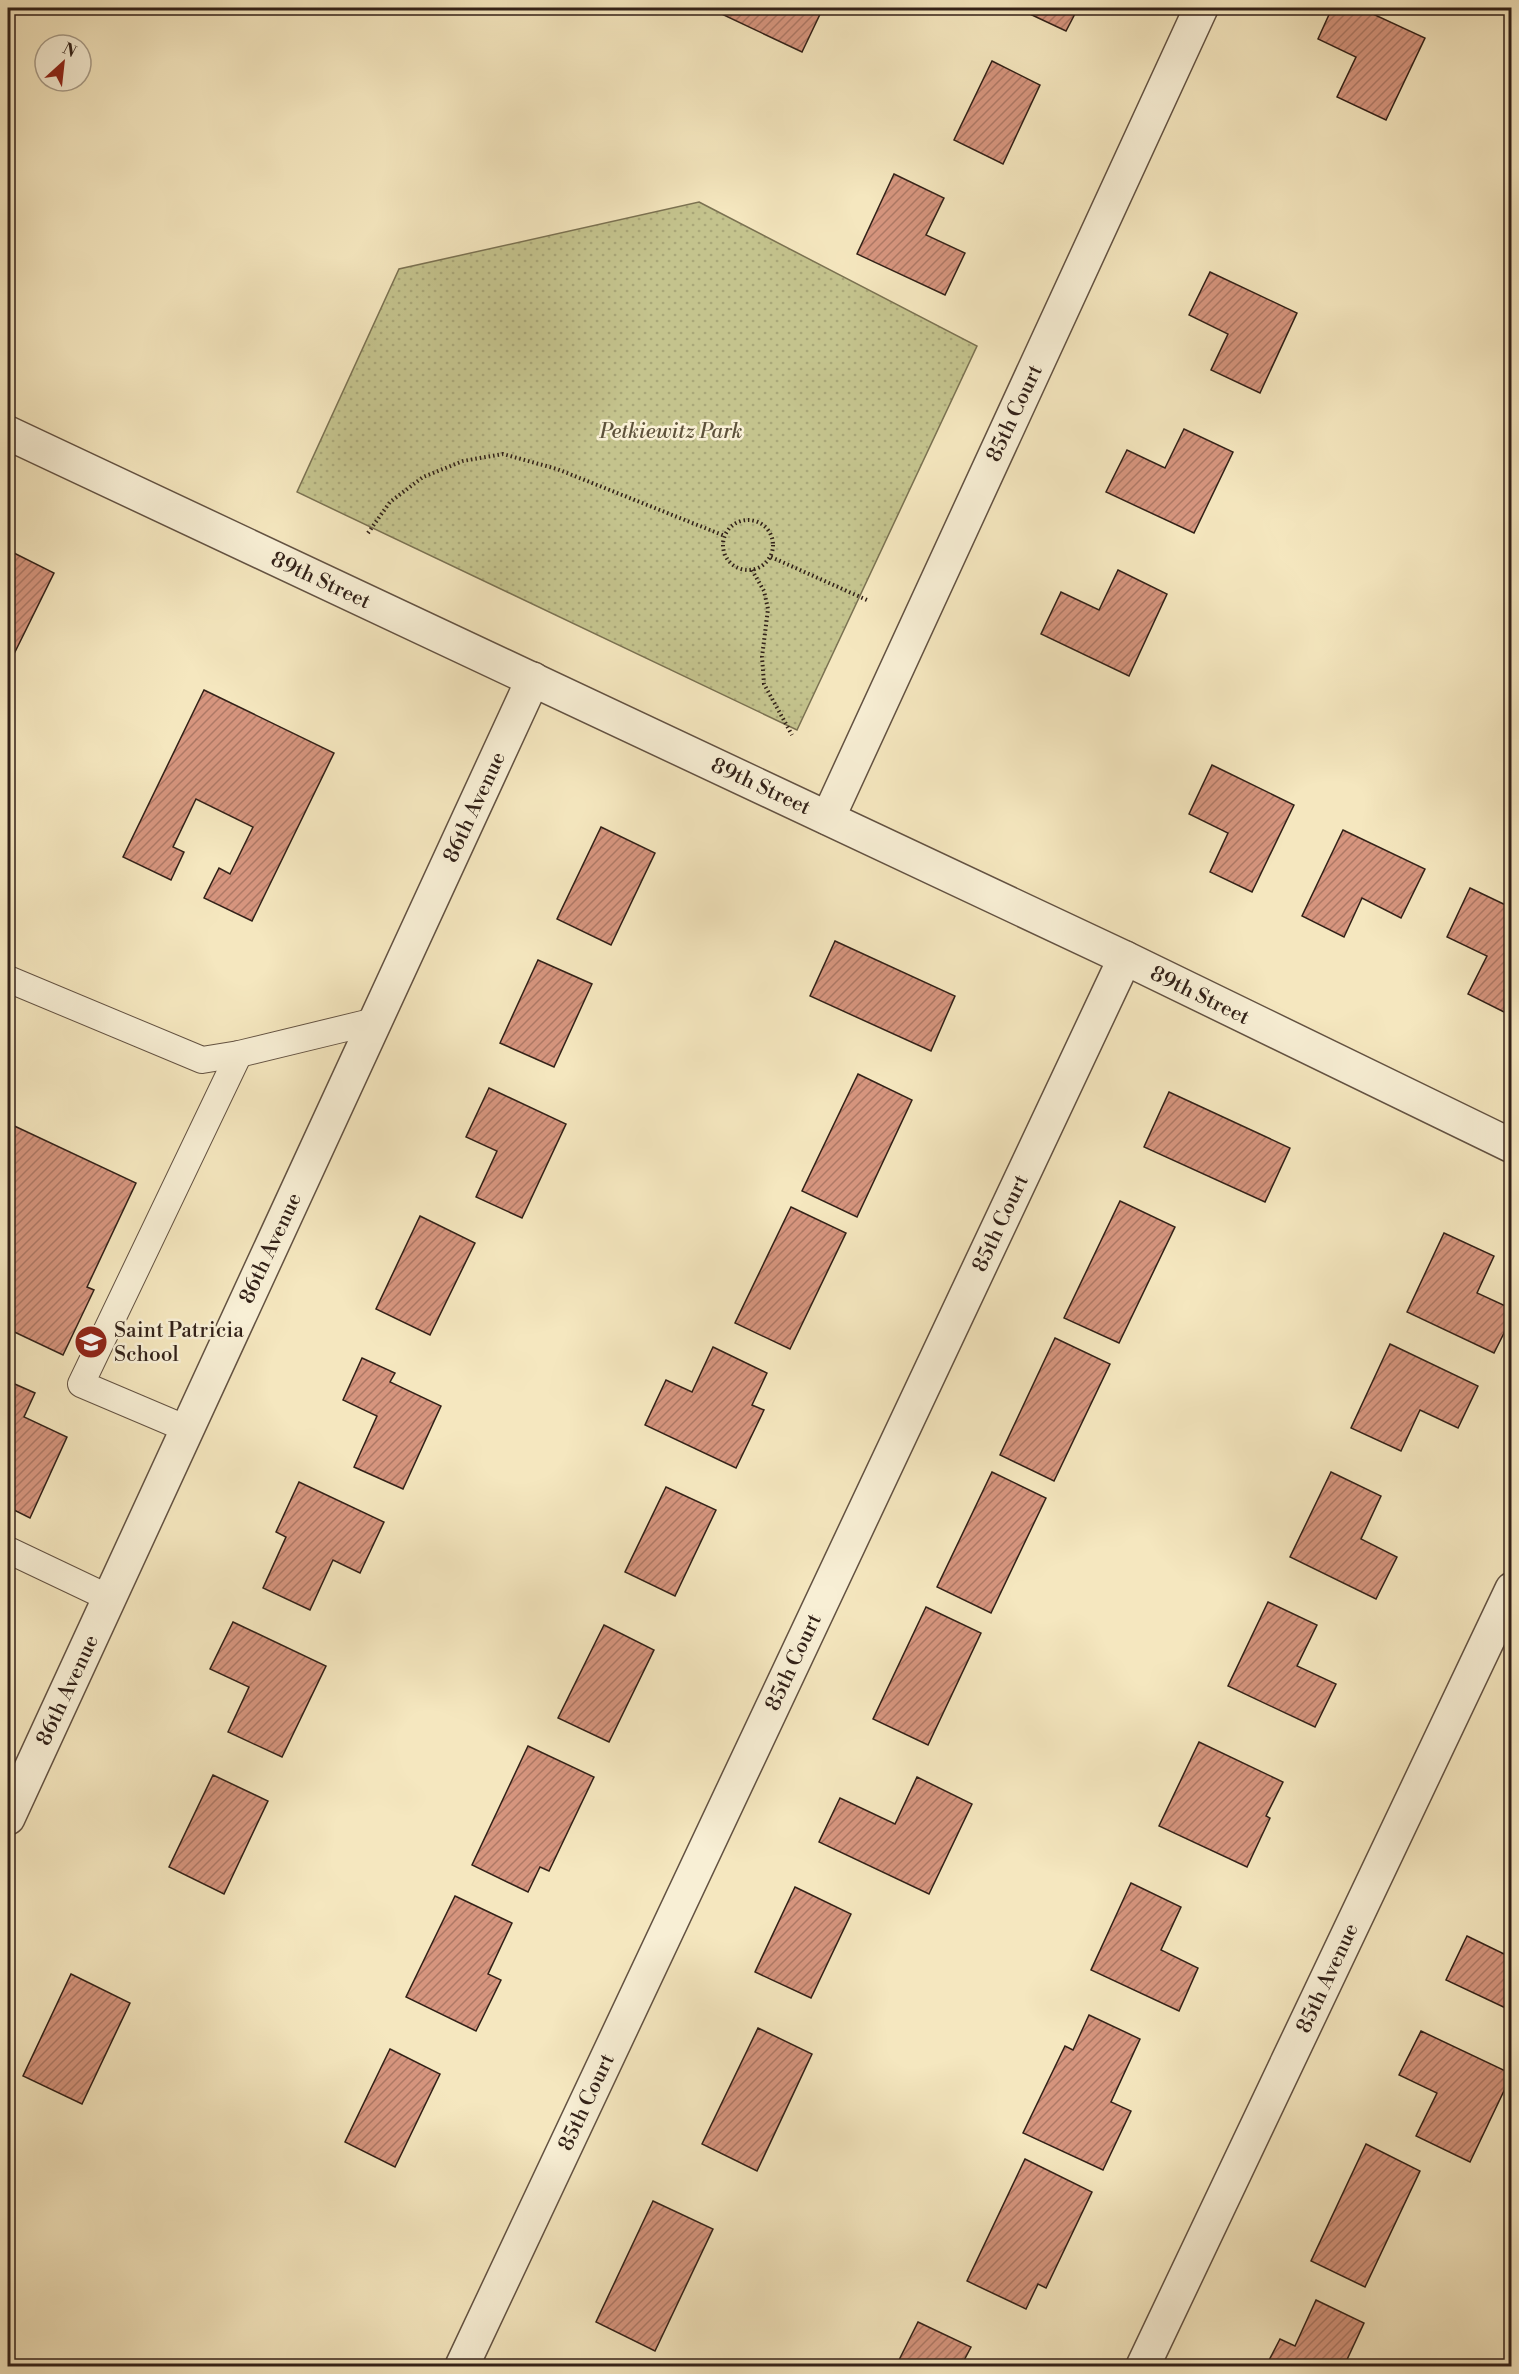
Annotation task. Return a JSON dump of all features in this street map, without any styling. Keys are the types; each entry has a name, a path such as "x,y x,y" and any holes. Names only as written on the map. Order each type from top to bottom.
{"street":[{"name":"85th Court","path":"828,818 1201,8"},
{"name":"89th Street","path":"8,433 1125,958 1512,1146"},
{"name":"86th Avenue","path":"8,1818 534,679"},
{"name":"85th Court","path":"462,2367 1125,958"},
{"name":"85th Avenue","path":"1143,2367 1512,1588"}],"lane":[{"path":"8,979 202,1060 238,1054 375,1022"},
{"path":"187,1429 81,1384 238,1054"},
{"path":"8,1550 109,1598"}],"path":[{"path":"368,532 390,502 423,477 463,461 503,454 557,469 725,536"},
{"path":"753,520 760,523 771,534 773,549 771,556 766,563 752,570 735,567 729,560 723,544 725,536 736,523 753,520"},
{"path":"771,556 867,600"},
{"path":"752,570 764,591 768,609 762,657 764,684 792,735"}],"green space":[{"name":"Petkiewitz Park","path":"699,202 977,346 797,730 297,492 399,269"}],"building":[{"path":"709,8 823,8 802,52"},
{"path":"1017,8 1078,8 1066,31"},
{"path":"1332,8 1360,8 1425,38 1386,120 1337,97 1356,57 1318,39"},
{"path":"992,61 1040,85 1003,164 954,140"},
{"path":"894,174 944,198 926,235 965,253 945,295 857,254"},
{"path":"1210,272 1297,313 1260,393 1211,370 1228,334 1189,315"},
{"path":"1184,429 1233,452 1194,533 1106,492 1127,450 1165,468"},
{"path":"8,550 54,573 10,662 8,661"},
{"path":"1118,570 1167,594 1129,676 1041,634 1061,592 1099,610"},
{"path":"204,690 334,753 252,921 204,898 219,868 230,874 253,827 196,799 173,847 184,852 171,880 123,857"},
{"path":"1212,765 1294,805 1252,892 1210,872 1228,833 1189,814"},
{"path":"601,827 655,853 611,945 557,919"},
{"path":"1343,830 1425,869 1401,918 1362,898 1344,937 1302,916"},
{"path":"1470,888 1512,908 1510,1015 1468,994 1487,956 1447,937"},
{"path":"835,941 955,996 931,1051 810,996"},
{"path":"538,960 592,984 554,1067 500,1043"},
{"path":"858,1074 912,1100 857,1217 802,1191"},
{"path":"489,1088 566,1124 522,1218 476,1197 497,1151 466,1137"},
{"path":"1169,1092 1290,1148 1265,1202 1144,1147"},
{"path":"8,1123 136,1183 87,1287 94,1290 63,1355 8,1329"},
{"path":"1120,1201 1175,1227 1119,1343 1064,1318"},
{"path":"791,1207 846,1233 790,1349 735,1323"},
{"path":"420,1216 475,1243 430,1335 376,1309"},
{"path":"1444,1233 1494,1256 1477,1293 1512,1309 1512,1317 1494,1353 1407,1312"},
{"path":"1055,1338 1110,1364 1054,1481 1000,1455"},
{"path":"1390,1344 1478,1386 1458,1428 1420,1410 1401,1451 1351,1428"},
{"path":"713,1347 767,1373 752,1405 764,1410 736,1468 645,1425 666,1380 692,1392"},
{"path":"362,1358 395,1373 390,1382 441,1406 403,1489 354,1467 377,1416 343,1400"},
{"path":"8,1381 35,1393 24,1417 67,1437 30,1518 8,1507"},
{"path":"992,1472 1046,1498 991,1613 937,1587"},
{"path":"1331,1472 1381,1496 1361,1539 1397,1557 1376,1599 1290,1557"},
{"path":"299,1482 384,1522 360,1573 333,1560 310,1610 263,1588 286,1537 276,1532"},
{"path":"666,1487 716,1510 675,1596 625,1572"},
{"path":"1268,1602 1317,1625 1297,1666 1336,1684 1315,1727 1228,1686"},
{"path":"926,1607 981,1633 928,1745 873,1719"},
{"path":"233,1622 326,1666 282,1757 228,1732 249,1687 210,1669"},
{"path":"604,1625 654,1650 609,1742 558,1718"},
{"path":"1199,1742 1283,1782 1266,1816 1270,1818 1247,1867 1159,1826"},
{"path":"528,1746 594,1777 549,1871 540,1867 528,1892 472,1865"},
{"path":"213,1775 268,1801 224,1894 169,1867"},
{"path":"917,1777 972,1804 929,1894 819,1842 840,1798 895,1824"},
{"path":"1131,1883 1181,1907 1161,1950 1198,1968 1179,2011 1091,1970"},
{"path":"795,1887 851,1914 811,1998 755,1972"},
{"path":"455,1896 512,1923 488,1974 501,1980 476,2031 406,1997"},
{"path":"1467,1936 1504,1954 1512,1938 1512,2011 1446,1980"},
{"path":"71,1974 130,2003 82,2104 23,2076"},
{"path":"1089,2015 1140,2039 1111,2102 1131,2111 1103,2170 1023,2133 1065,2046 1073,2050"},
{"path":"758,2028 812,2054 757,2171 702,2144"},
{"path":"1421,2031 1512,2074 1470,2162 1416,2136 1437,2093 1399,2075"},
{"path":"390,2049 440,2074 395,2167 345,2142"},
{"path":"1366,2144 1420,2171 1365,2287 1311,2261"},
{"path":"1025,2159 1092,2192 1046,2288 1038,2284 1026,2309 967,2281"},
{"path":"653,2201 713,2229 655,2351 596,2322"},
{"path":"1316,2300 1364,2323 1344,2366 1266,2366 1280,2339 1295,2346"},
{"path":"918,2322 971,2347 961,2366 896,2366"}],"place":[{"name":"Saint Patricia School","path":"91,1342"}]}
